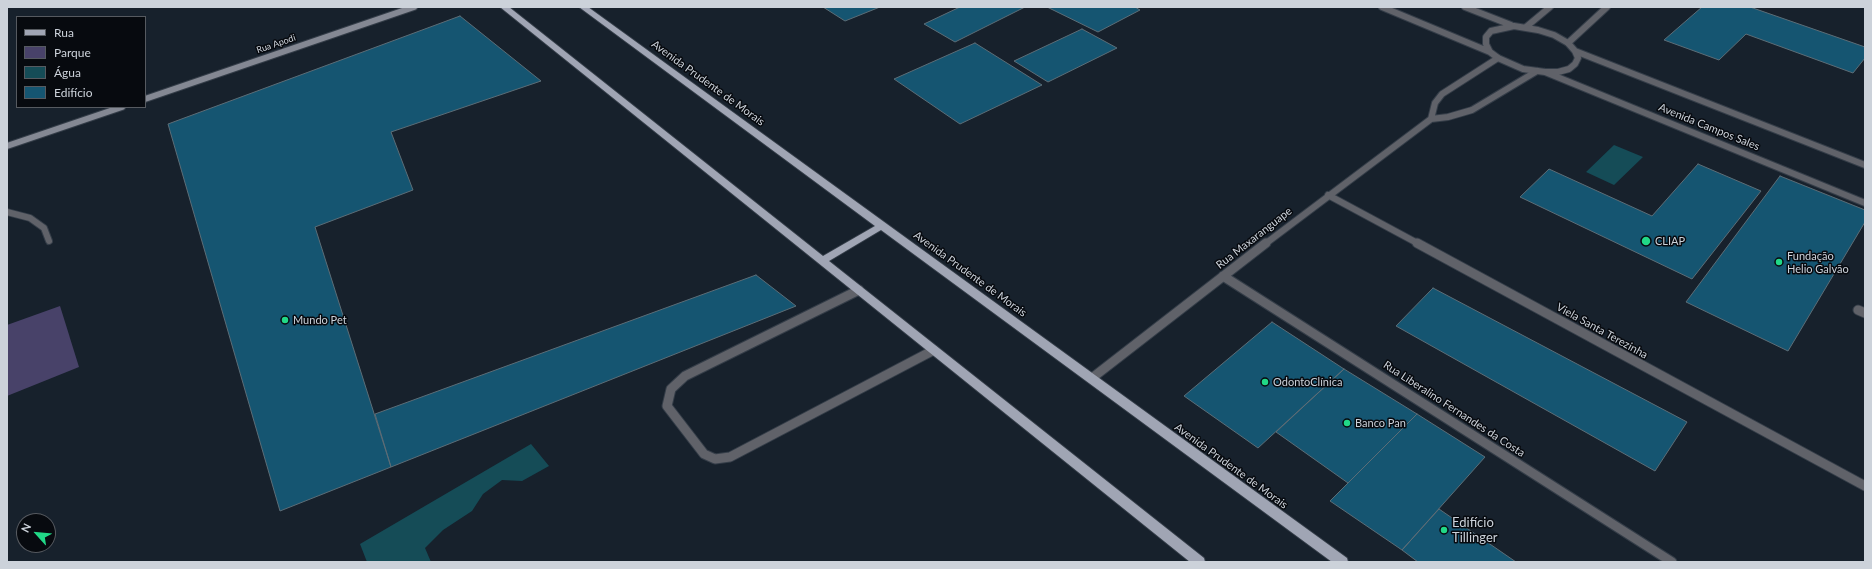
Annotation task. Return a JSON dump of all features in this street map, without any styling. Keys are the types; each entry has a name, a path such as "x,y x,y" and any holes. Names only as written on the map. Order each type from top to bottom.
{"main road":[{"name":"Rua Apodi","path":"146,99 414,7"},
{"path":"504,7 1199,562"},
{"name":"Avenida Prudente de Morais","path":"583,7 1342,562"},
{"path":"7,146 119,108"},
{"path":"822,261 883,225"}],"street":[{"path":"1382,7 1490,52 1498,58 1516,66 1537,71 1558,72 1569,69 1575,64 1578,58 1575,51 1568,43 1554,35 1526,27 1514,26 1491,31 1486,37 1486,44 1490,52"},
{"path":"1465,7 1514,26"},
{"path":"1526,27 1550,7"},
{"path":"1568,43 1608,7"},
{"name":"Avenida Campos Sales","path":"1575,51 1865,165"},
{"path":"1431,119 1436,103 1442,94 1498,58"},
{"name":"Rua Maxaranguape","path":"1092,378 1328,195 1431,119 1448,117 1472,110 1537,71"},
{"name":"Avenida Campos Sales","path":"1545,72 1865,203"},
{"name":"Viela Santa Terezinha","path":"1328,195 1865,486"},
{"path":"7,212 30,218 44,228 49,241"},
{"name":"Rua Liberalino Fernandes da Costa","path":"1223,276 1672,562"},
{"path":"859,290 685,376 671,389 667,406 704,454 715,459 730,457 934,350"}],"green space":[{"path":"60,306 79,367 7,396 7,325"}],"water":[{"path":"1614,145 1643,157 1614,185 1586,172"},
{"path":"531,444 549,466 522,481 502,480 483,494 472,511 443,530 425,548 431,562 367,562 360,544"}],"building":[{"path":"823,7 880,7 845,21"},
{"path":"960,7 1025,7 955,42 924,24"},
{"path":"1047,7 1135,7 1140,10 1098,32"},
{"path":"1702,7 1750,7 1865,47 1865,58 1853,73 1746,34 1719,60 1664,40"},
{"name":"Mundo Pet","path":"460,16 541,81 391,132 413,190 315,227 391,467 280,511 168,124"},
{"path":"1082,29 1117,48 1048,82 1014,61"},
{"path":"975,43 1042,85 960,124 894,79"},
{"path":"1698,164 1761,191 1692,279 1520,197 1549,169 1652,216"},
{"name":"Fundação Helio Galvão","path":"1780,176 1865,210 1865,222 1788,351 1686,302"},
{"path":"756,275 796,306 391,467 375,414"},
{"path":"1433,288 1687,422 1655,471 1396,326"},
{"name":"OdontoClínica","path":"1272,322 1344,369 1258,448 1184,396"},
{"name":"Banco Pan","path":"1344,369 1417,414 1348,483 1276,432"},
{"path":"1417,414 1485,457 1402,550 1330,501"},
{"name":"Edifício Tillinger","path":"1439,509 1516,562 1418,562 1402,550"}],"place":[{"name":"CLIAP","path":"1646,241"},
{"name":"Fundação Helio Galvão","path":"1779,262"},
{"name":"Mundo Pet","path":"285,320"},
{"name":"OdontoClínica","path":"1265,382"},
{"name":"Banco Pan","path":"1347,423"},
{"name":"Edifício Tillinger","path":"1444,530"}]}
